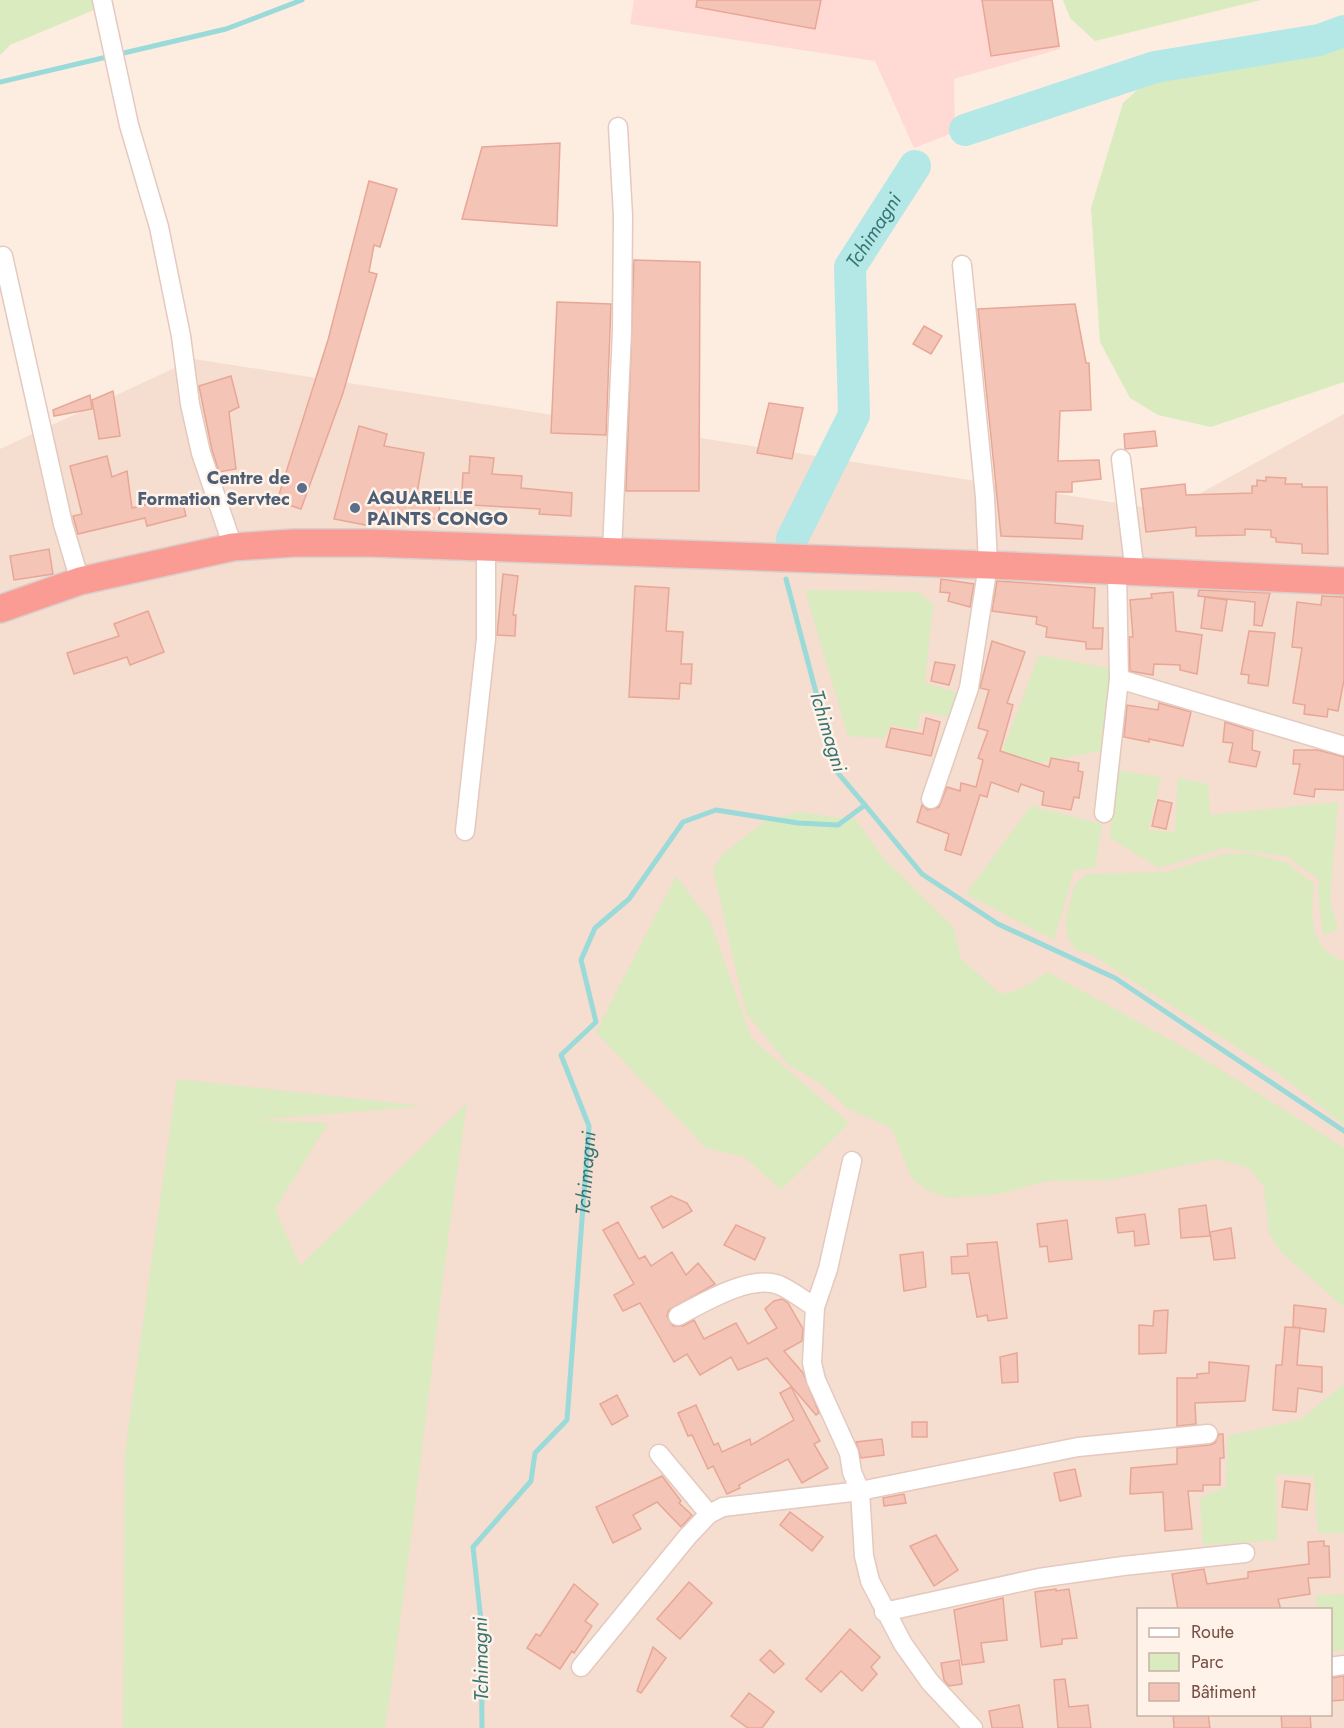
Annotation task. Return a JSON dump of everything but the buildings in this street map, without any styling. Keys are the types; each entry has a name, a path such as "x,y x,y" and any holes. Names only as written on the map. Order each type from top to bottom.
{"highway":[{"path":"0,609 80,581 233,548 327,543 988,565 1344,581"}],"street":[{"path":"102,0 129,125 159,227 181,336 190,404 201,453 233,548"},
{"path":"612,551 622,331 623,216 618,127"},
{"path":"3,256 63,524 80,581"},
{"path":"930,799 969,688 988,565 985,497 962,265"},
{"path":"1104,813 1119,679 1126,573 1121,459"},
{"path":"465,831 486,639 486,548"},
{"path":"1119,679 1344,746"},
{"path":"852,1161 828,1269 815,1307 812,1363 816,1380 849,1453 852,1472 860,1491 864,1556 870,1581 884,1612 930,1683 973,1728"},
{"path":"678,1316 730,1290 763,1282 778,1284 815,1307"},
{"path":"581,1667 709,1515 723,1507 860,1491 1078,1447 1208,1434"},
{"path":"659,1454 709,1515"},
{"path":"884,1612 1039,1578 1245,1553"}],"shaded area":[{"path":"634,0 1053,0 1060,49 954,79 955,132 914,148 875,61 630,24"},
{"path":"194,359 1168,511 1344,414 1344,1728 0,1728 0,449"}],"green space":[{"path":"0,0 92,0 94,10 10,45 0,55"},
{"path":"1063,0 1261,0 1095,41 1070,18"},
{"path":"1344,27 1344,382 1211,427 1158,415 1130,398 1100,342 1091,208 1123,103 1149,79"},
{"path":"805,590 918,592 933,605 925,683 958,693 949,717 920,712 917,730 890,725 885,738 848,736"},
{"path":"1039,655 1113,669 1105,750 995,771"},
{"path":"1115,770 1161,777 1148,830 1175,832 1178,778 1208,784 1210,815 1338,802 1330,900 1338,929 1323,935 1318,892 1319,880 1287,856 1223,848 1159,868 1110,838"},
{"path":"1031,806 1102,824 1095,868 1074,870 1054,940 966,894"},
{"path":"798,812 856,820 883,858 953,927 961,959 1000,994 1019,990 1048,972 1199,1056 1344,1148 1344,1307 1281,1252 1269,1233 1264,1187 1249,1168 1217,1159 1109,1180 1046,1181 999,1194 950,1198 927,1190 912,1179 891,1128 848,1109 824,1086 788,1064 746,1013 713,869 723,854 764,822"},
{"path":"1249,853 1287,863 1314,884 1312,908 1314,930 1324,948 1344,962 1344,1125 1278,1073 1092,955 1076,950 1067,936 1066,919 1075,884 1087,874 1167,872 1224,854"},
{"path":"676,876 710,921 751,1038 849,1123 781,1190 745,1157 706,1148 596,1032"},
{"path":"177,1079 423,1106 256,1120 328,1123 275,1209 300,1266 467,1103 385,1728 123,1728 125,1453"},
{"path":"1344,1384 1344,1533 1318,1533 1314,1476 1276,1474 1277,1540 1203,1545 1200,1498 1226,1487 1228,1436 1300,1420"},
{"path":"1344,1594 1344,1650 1332,1651 1332,1608 1317,1608 1315,1596"}],"waterway":[{"path":"0,82 226,29 302,0"},
{"name":"Tchimagni","path":"965,130 1155,67 1319,40 1344,31"},
{"name":"Tchimagni","path":"792,539 854,415 850,267 915,166"},
{"name":"Tchimagni","path":"482,1728 481,1621 473,1547 531,1481 535,1453 567,1420 589,1126 561,1055 596,1022 581,960 595,928 629,899 683,822 716,810 798,823 838,825 865,805 837,772 786,579"},
{"path":"865,805 922,874 998,924 1115,978 1344,1131"}],"place":[{"name":"Centre de Formation Servtec","path":"302,488"},
{"name":"AQUARELLE PAINTS CONGO","path":"355,508"}]}
